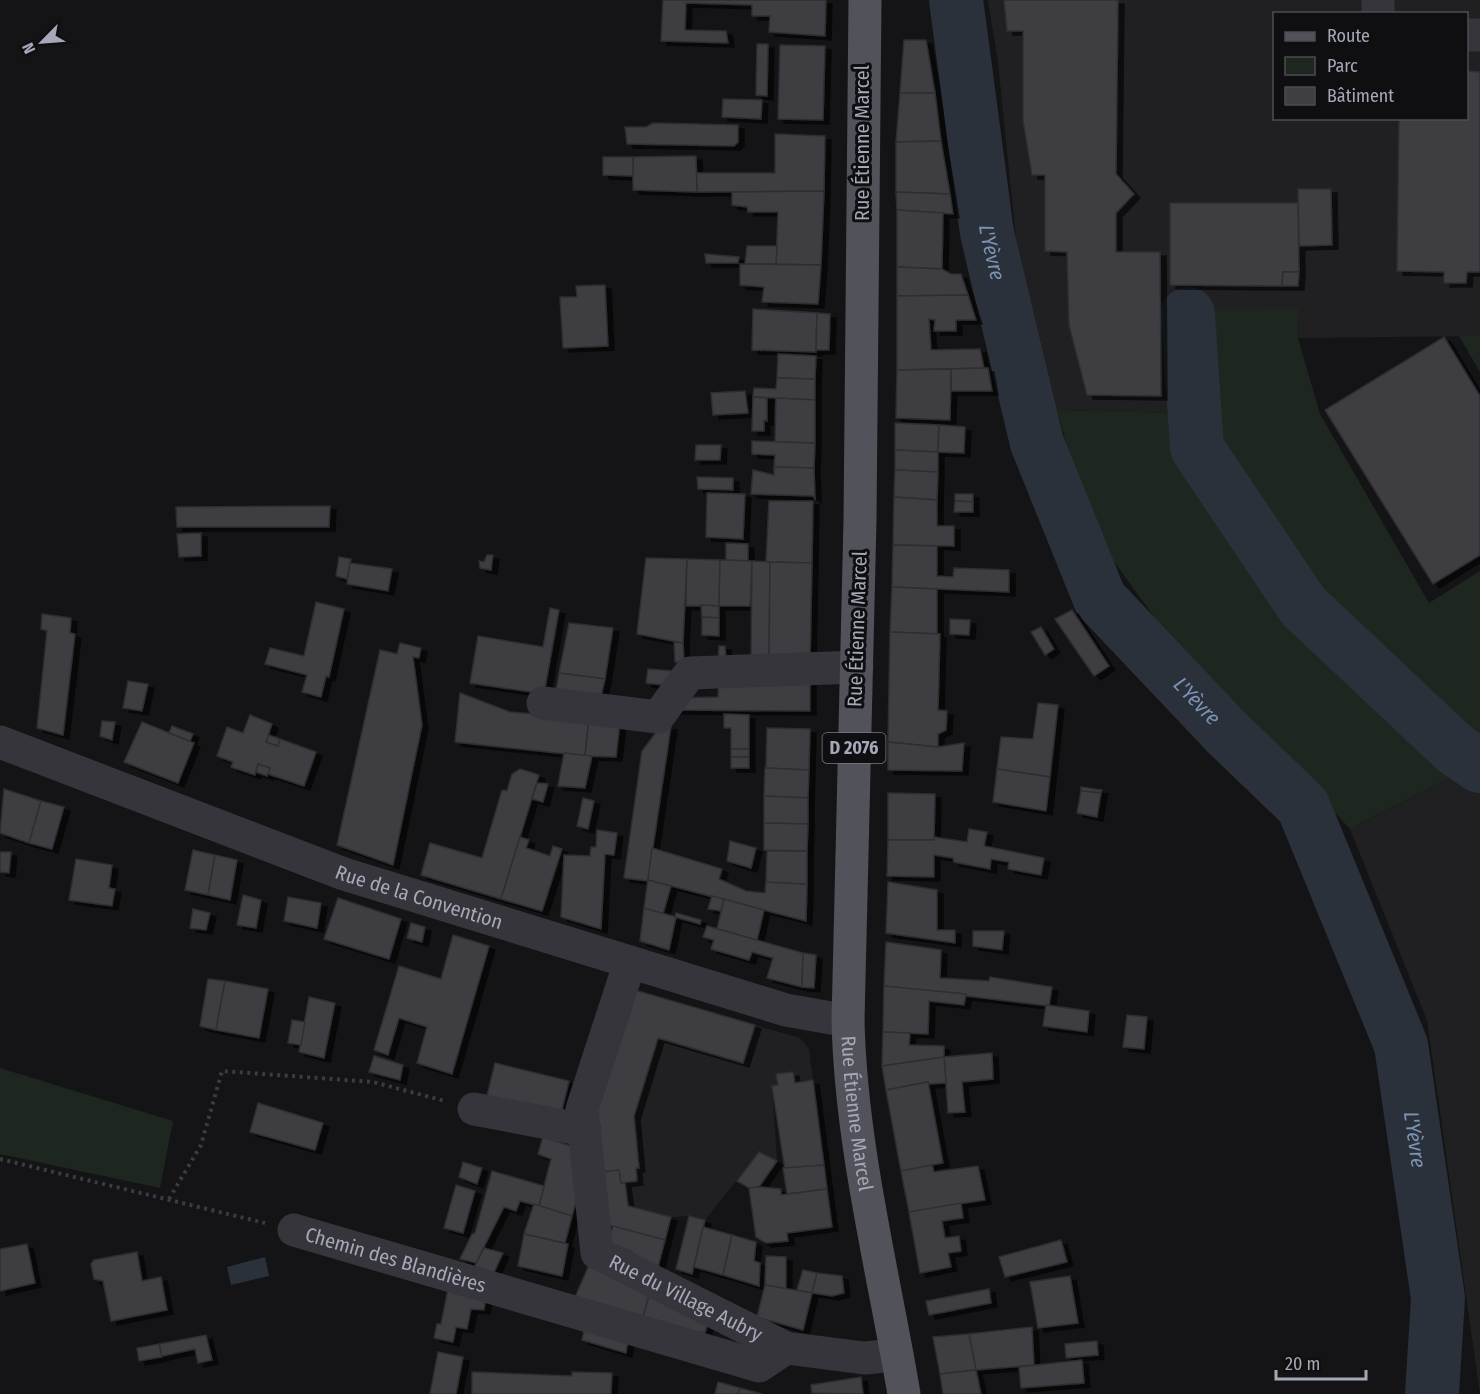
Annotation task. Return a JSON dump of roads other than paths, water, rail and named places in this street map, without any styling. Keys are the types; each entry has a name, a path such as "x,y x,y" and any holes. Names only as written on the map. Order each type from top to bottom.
{"main road":[{"name":"Rue Étienne Marcel","path":"864,0 857,668 848,1021 849,1075 855,1124 904,1394"},
{"name":"Rue Étienne Marcel","path":"863,38 885,0"}],"street":[{"path":"543,703 658,717 690,673 857,668"},
{"name":"Rue de la Convention","path":"0,742 344,874 786,1010 848,1021"},
{"name":"Rue du Village Aubry","path":"630,962 582,1109 597,1253 786,1348 864,1358 897,1355"},
{"path":"474,1109 585,1130"},
{"name":"Chemin des Blandières","path":"294,1230 759,1366 786,1348"}],"waterway":[{"name":"L'Yèvre","path":"956,0 987,233 1037,443 1100,599 1226,732 1303,806 1401,1045 1438,1298 1432,1394"},
{"name":"L'Yèvre","path":"1188,314 1197,448 1303,606 1456,750 1480,766"}]}
